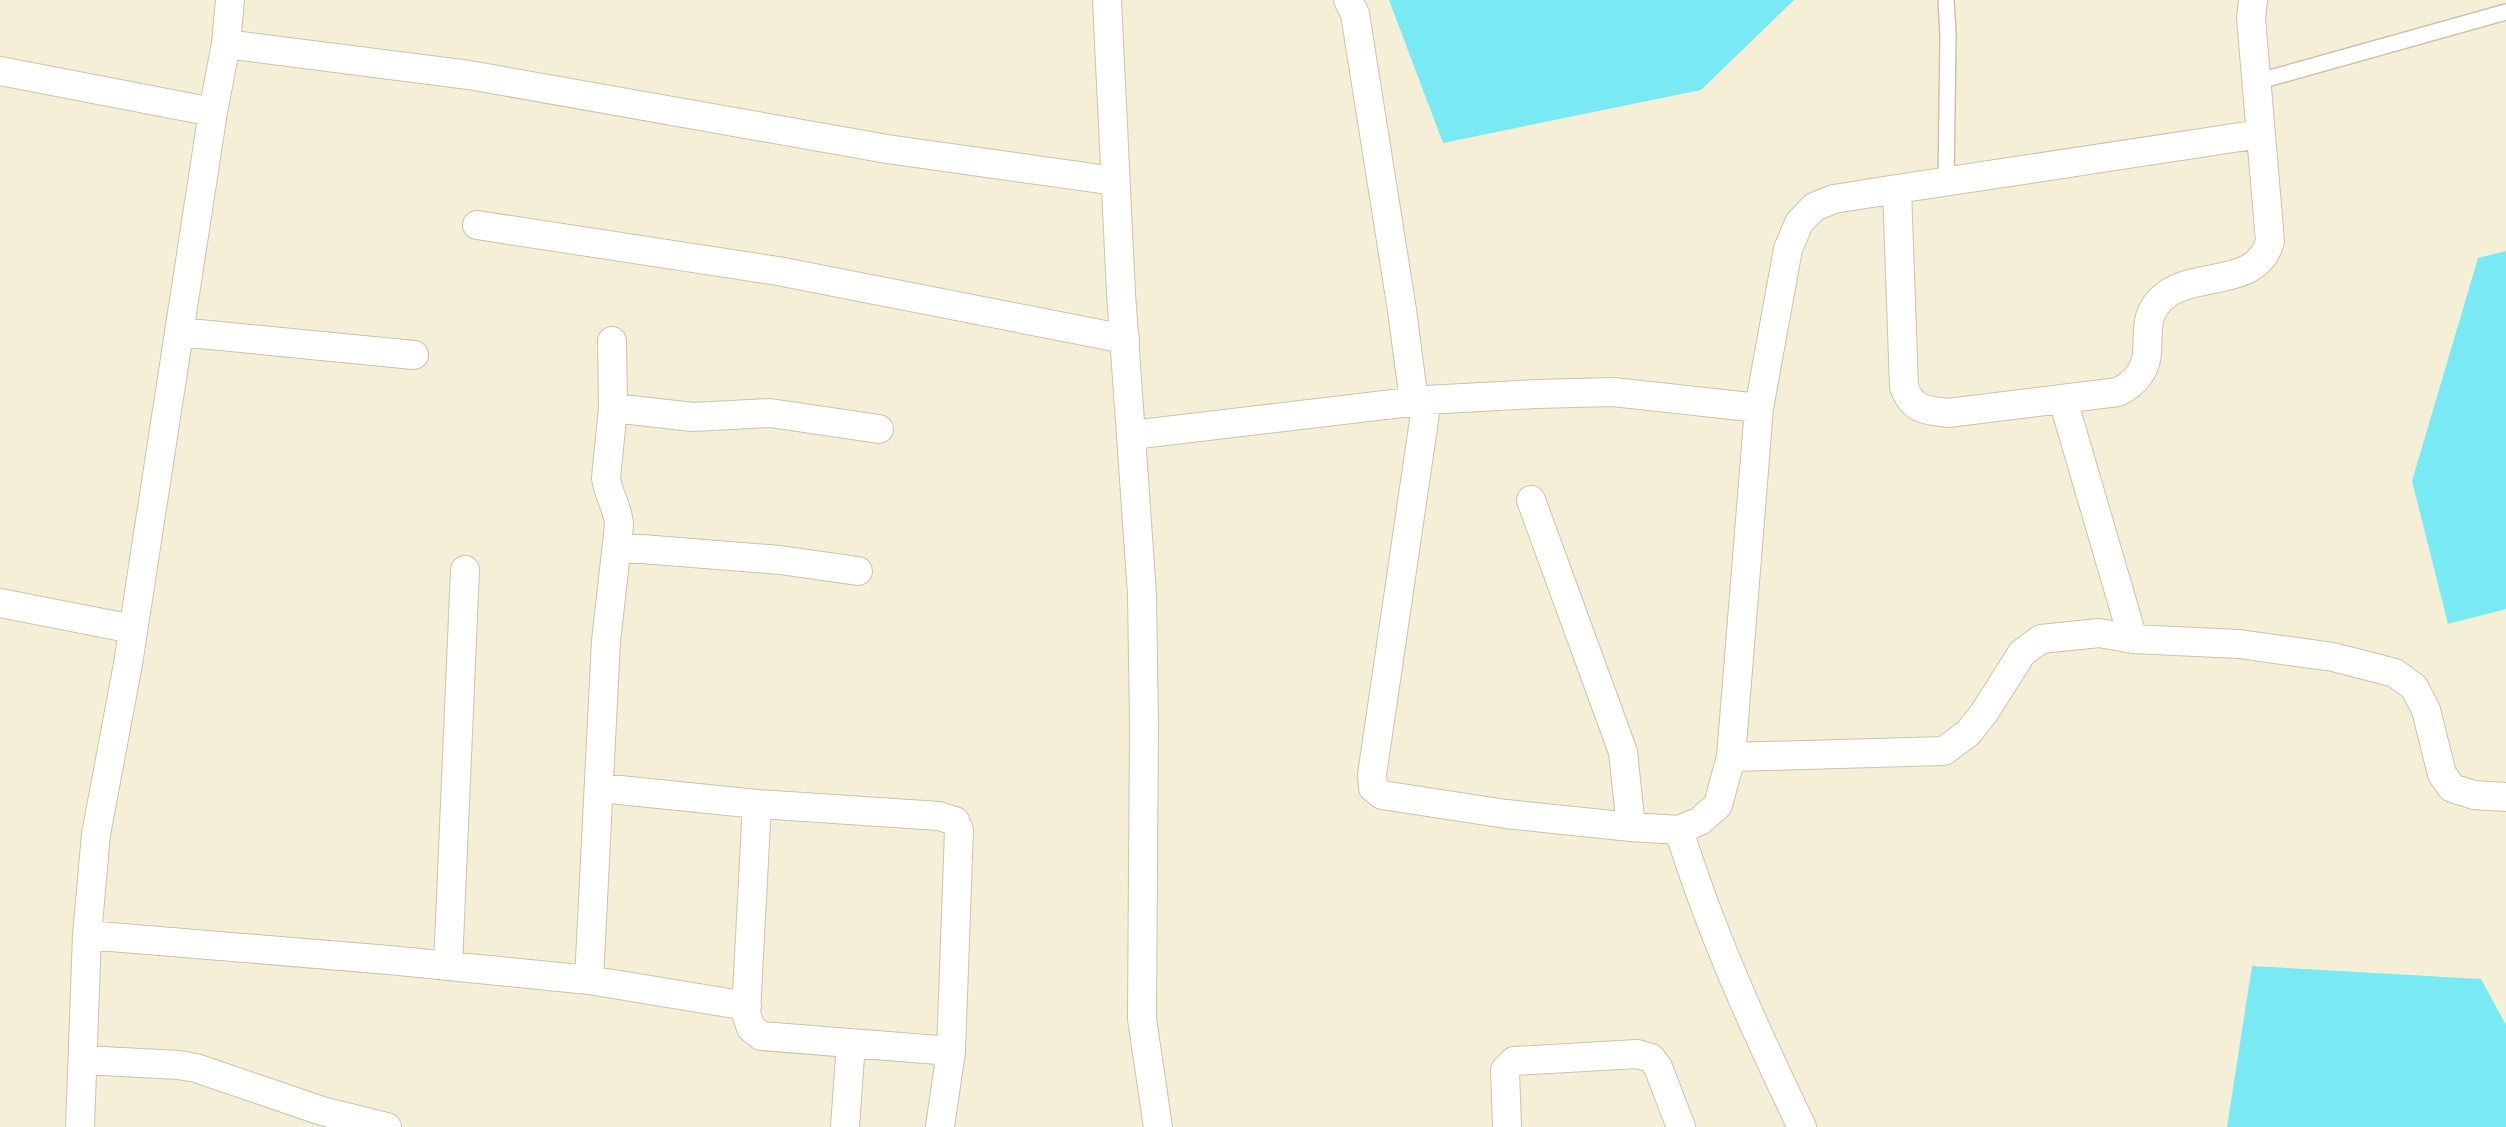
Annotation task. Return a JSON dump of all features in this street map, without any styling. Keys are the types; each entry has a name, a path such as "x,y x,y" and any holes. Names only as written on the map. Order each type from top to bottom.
{"street":[{"path":"80,1127 87,935 96,834 133,629 213,112 226,44 230,0"},
{"path":"1107,0 1115,181 1142,594 1144,706 1142,1019 1158,1127"},
{"path":"1348,0 1355,14 1402,310 1420,401 1372,776 1373,788 1382,795 1487,811 1630,828 1679,830 1700,821 1718,805 1731,757 1759,408 1788,249 1799,223 1814,207 1834,199 2260,134"},
{"path":"1897,189 1904,387 1909,400 1923,410 1948,413 2118,392 2129,385 2140,374 2145,359 2149,315 2157,303 2168,293 2244,271 2257,264 2267,254 2270,241 2251,18 2253,0"},
{"path":"226,44 470,74 887,149 1115,181"},
{"path":"0,71 213,112"},
{"path":"477,225 778,271 1125,339"},
{"path":"180,332 414,355"},
{"path":"589,980 606,641 619,515 608,489 606,478 613,408 612,341"},
{"path":"1132,435 1420,401 1536,394 1613,392 1759,408"},
{"path":"2063,400 2133,639"},
{"path":"613,408 693,417 770,413 879,429"},
{"path":"1531,500 1623,752 1630,828"},
{"path":"617,547 780,560 858,571"},
{"path":"448,966 465,570"},
{"path":"0,603 133,629"},
{"path":"1731,757 1944,750 1968,734 1984,713 2022,653 2040,639 2099,633 2133,639 2239,644 2333,657 2395,673 2414,687 2426,710 2442,774 2452,788 2474,795 2506,798"},
{"path":"600,788 757,804 940,816 955,821 960,830 951,1051 940,1127"},
{"path":"757,804 747,1006 751,1028 761,1036 951,1051"},
{"path":"1679,830 1695,881 1755,1029 1802,1127"},
{"path":"87,935 589,980 747,1006"},
{"path":"845,1127 851,1043"},
{"path":"1508,1127 1504,1070 1514,1061 1637,1054 1651,1058 1658,1067 1681,1127"},
{"path":"83,1060 187,1066 322,1111 387,1127"}],"lane":[{"path":"1946,0 1948,34 1946,182"},
{"path":"2256,82 2506,12"}],"water":[{"path":"1389,0 1794,0 1701,90 1443,143"},
{"path":"2506,251 2506,609 2448,624 2412,481 2478,258"},
{"path":"2252,966 2481,979 2506,1025 2506,1127 2227,1127"}]}
